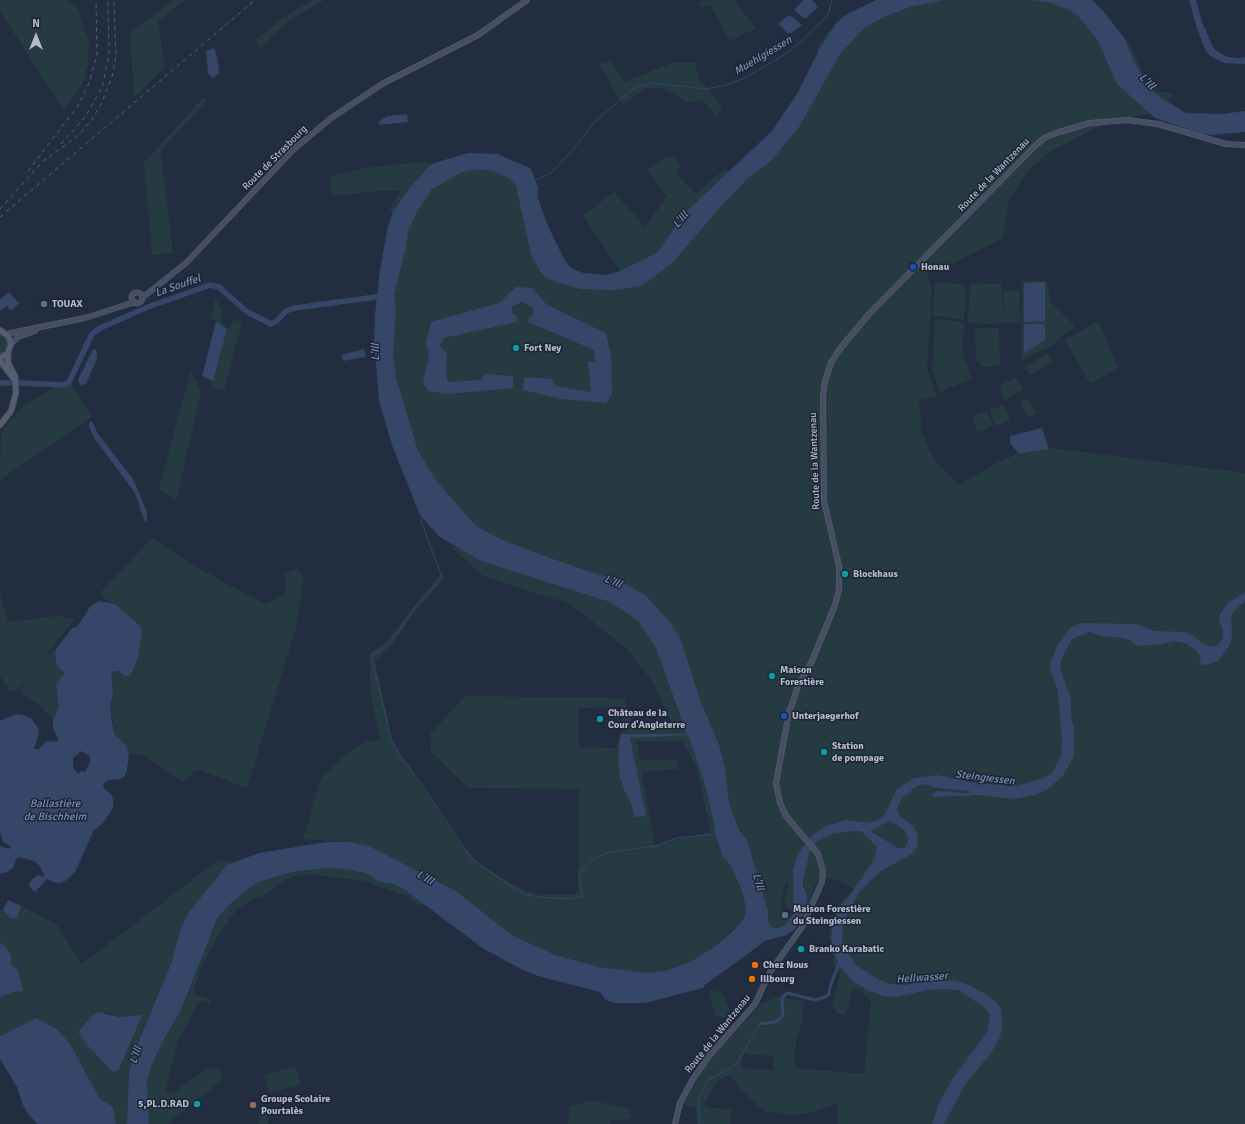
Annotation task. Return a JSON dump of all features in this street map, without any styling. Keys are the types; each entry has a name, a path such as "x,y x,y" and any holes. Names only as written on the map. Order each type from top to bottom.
{"main road":[{"name":"Route de Strasbourg","path":"142,296 155,289 186,263 283,160 330,119 382,84 478,35 527,0"},
{"name":"Route de la Wantzenau","path":"675,1124 680,1103 698,1072 753,1007 770,972 802,927 819,890 823,875 822,863 813,847 790,822 782,809 777,789 777,777 789,712 799,684 812,661 835,606 840,589 839,566 824,501 823,397 828,371 839,350 869,314 1038,143 1052,134 1090,123 1128,120 1158,124 1226,144 1245,145"},
{"path":"0,425 11,411 15,402 16,376 8,362 8,353 11,344 21,336 114,309 135,302 139,303 142,296 134,293 132,298 114,309"},
{"path":"132,298 135,302"},
{"path":"6,334 63,323"},
{"path":"0,330 6,334 11,344"},
{"path":"8,353 0,360 6,366 16,382"}],"green space":[{"path":"0,0 67,0 78,9 89,43 88,66 82,84 64,111 0,11"},
{"path":"174,0 185,0 158,22 165,67 134,98 130,32"},
{"path":"313,0 324,0 288,21 260,48 257,39 284,17"},
{"path":"706,0 734,0 756,28 730,41 710,5 700,9 699,2"},
{"path":"876,0 1093,0 1130,45 1145,80 1157,91 1175,94 1148,114 1097,125 1108,124 1098,127 1051,151 1028,171 1008,201 1003,238 948,266 932,262 928,277 932,292 927,368 937,397 919,400 922,432 929,450 934,459 959,485 998,462 1015,455 1053,448 1245,473 1245,1124 837,1124 837,1104 811,1113 785,1115 765,1111 752,1101 730,1075 721,1079 715,1084 705,1102 705,1107 732,1110 730,1124 697,1124 696,1108 683,1105 704,1066 707,1065 711,1058 761,1004 778,997 804,1001 803,1021 796,1039 795,1068 864,1074 871,1000 854,987 846,1012 844,1014 838,1014 834,1009 833,1003 840,975 833,962 834,956 829,937 831,923 838,905 854,889 841,881 825,878 825,875 821,875 814,887 807,910 799,915 787,908 785,902 789,880 785,883 781,904 783,911 798,918 786,935 741,921 717,945 690,962 668,970 649,973 599,967 555,955 512,935 456,891 369,846 350,842 303,839 321,778 347,753 366,742 381,740 372,706 369,654 385,643 441,573 444,578 410,618 393,644 375,661 392,741 454,835 480,865 525,891 545,895 574,895 578,890 579,789 468,788 431,752 430,734 465,696 624,698 632,726 672,724 653,682 627,649 570,604 483,576 451,547 456,547 440,537 422,518 436,503 392,402 392,279 419,197 469,165 510,173 517,161 530,169 538,187 538,200 552,236 569,266 588,275 606,275 620,271 583,215 614,192 645,227 667,196 647,170 667,156 676,159 680,167 676,173 696,193 725,169 728,172 771,132 801,88 819,53 817,50 825,35 836,23 849,13","holes":["622,707 623,729 616,748 579,747 578,708","682,741 697,768 711,833 694,835 655,845 642,772 678,769 676,760 640,760 637,742","743,1054 774,1056 773,1070 742,1068"]},
{"path":"610,61 625,82 674,62 695,63 700,82 708,88 722,108 716,117 703,100 688,103 663,88 645,88 623,105 599,64"},
{"path":"205,96 207,100 161,151 173,253 152,255 144,162"},
{"path":"422,162 431,164 407,191 393,212 389,209 401,190 334,196 329,188 332,176 363,168"},
{"path":"1022,281 1046,281 1052,303 1075,326 1053,345 1021,360"},
{"path":"935,282 961,284 966,289 964,320 932,316"},
{"path":"972,283 1001,284 1004,321 995,324 968,323 970,285"},
{"path":"1004,290 1019,290 1020,322 1004,323"},
{"path":"215,298 222,310 222,323 230,329 233,319 242,323 224,391 210,387 227,329 211,318"},
{"path":"935,319 964,322 963,354 972,379 940,391 932,369"},
{"path":"1099,321 1118,368 1090,384 1065,340"},
{"path":"980,328 999,328 1000,365 986,367 981,366 976,358 975,330"},
{"path":"0,332 5,335 9,342 7,351 0,357"},
{"path":"1048,353 1053,362 1030,375 1025,367"},
{"path":"191,370 201,392 177,499 158,490"},
{"path":"1016,377 1023,389 1005,400 999,386"},
{"path":"68,379 92,417 0,480 1,432 24,405"},
{"path":"1028,398 1037,413 1029,418 1020,402"},
{"path":"1004,405 1010,420 995,426 989,410"},
{"path":"987,411 993,426 977,432 972,417"},
{"path":"152,538 194,566 265,604 285,595 285,574 298,568 303,579 297,625 247,788 197,769 183,782 144,755 129,753 125,744 115,735 110,706 113,693 111,675 114,671 131,674 138,658 115,604 106,601 101,592"},
{"path":"0,593 8,622 57,616 75,619 24,684 14,692 9,690 0,676"},
{"path":"55,649 57,667 65,673 56,686 59,707 53,720 40,705 29,699 20,690 45,658"},
{"path":"218,860 231,862 216,878 181,927 171,964 134,1053 129,1072 127,1124 116,1124 113,1107 100,1099 70,1044 57,1029 36,1018 0,1036 0,999 2,996 16,991 22,992 23,990 18,969 11,965 11,955 5,946 0,942 0,910 3,910 11,919 17,918 21,906 56,924 82,964","holes":["105,1012 119,1017 125,1016 118,1071 113,1072 88,1046 78,1032 92,1016"]},
{"path":"327,868 347,869 368,874 379,882 394,884 424,903 419,906 407,896 363,881 307,874 285,879 262,898 255,898 237,909 220,933 202,965 193,994 211,1000 210,1004 202,1001 198,1003 178,1041 165,1093 173,1093 209,1067 220,1070 222,1078 215,1086 167,1124 149,1124 147,1084 151,1066 164,1039 180,1012 219,916 232,902 256,883 292,872"},
{"path":"710,989 714,993 718,990 722,992 730,1012 729,1016 725,1018 716,1016 710,998"},
{"path":"295,1066 301,1084 270,1093 264,1075"},
{"path":"590,1100 630,1109 631,1119 611,1120 611,1124 568,1124 570,1107"},
{"path":"260,1108 269,1108 268,1124 259,1124"}],"water":[{"path":"803,0 812,0 818,7 805,19 794,10"},
{"name":"L'Ill","path":"876,0 945,0 910,7 884,17 865,27 840,54 799,127 770,162 748,178 723,204 673,262 652,279 640,286 616,290 580,289 545,277 531,254 516,186 510,179 494,171 478,169 462,172 432,189 417,212 408,231 406,248 394,295 396,310 393,354 396,378 418,451 438,483 476,526 500,539 533,552 612,578 631,587 645,595 669,621 681,640 700,700 719,745 725,769 729,803 739,830 747,840 768,911 768,920 770,926 775,929 785,925 794,913 793,871 797,855 812,836 826,826 846,820 867,823 879,820 885,814 897,789 914,778 937,775 974,783 1009,786 1020,785 1044,778 1052,773 1061,755 1062,743 1058,690 1050,669 1050,664 1057,646 1070,628 1080,623 1135,624 1155,631 1184,632 1194,636 1203,644 1214,647 1220,643 1223,637 1223,630 1219,620 1220,614 1228,603 1245,592 1245,601 1234,611 1231,618 1232,636 1230,645 1218,661 1205,665 1199,664 1201,657 1195,649 1185,643 1174,641 1162,644 1140,646 1133,644 1130,640 1124,638 1101,636 1089,632 1072,639 1061,660 1060,669 1071,699 1071,716 1074,728 1074,756 1063,776 1046,790 1035,795 1014,799 978,795 933,797 932,794 937,791 970,793 970,791 938,788 924,784 917,786 903,797 899,803 897,811 900,816 914,827 918,836 917,846 912,854 881,871 859,892 843,923 842,940 845,949 856,965 879,980 890,984 906,985 930,979 956,981 969,985 987,995 996,1002 1001,1009 1002,1027 1000,1037 991,1053 966,1083 944,1124 932,1124 940,1101 952,1080 987,1032 990,1015 985,1008 959,990 927,990 896,997 883,996 867,990 852,981 842,969 835,956 831,938 833,926 840,906 853,891 875,858 877,847 861,831 832,834 817,841 810,851 803,879 803,886 807,896 806,909 794,930 787,935 765,941 703,988 645,1003 615,1003 606,1000 600,992 538,976 523,970 484,949 409,893 394,884 379,882 368,874 347,869 327,868 292,872 256,883 232,902 218,917 180,1012 164,1039 151,1066 147,1084 149,1124 127,1124 129,1072 134,1053 171,964 181,927 190,911 227,865 259,853 326,842 350,842 369,846 456,891 512,935 555,955 599,967 649,973 668,970 690,962 717,945 734,930 745,917 746,908 742,891 731,865 723,857 715,833 704,780 688,735 630,738 646,816 635,817 630,801 624,790 620,777 618,760 620,736 622,734 687,734 656,648 639,622 610,602 481,561 440,537 420,515 392,445 379,400 374,342 375,314 380,270 387,230 393,212 407,191 431,164 468,153 498,154 531,169 538,188 537,196 547,224 565,261 571,268 583,273 606,275 620,271 657,253 685,213 772,131 797,94 820,48 837,22 847,14","holes":["889,821 898,825 906,832 908,840 907,845 904,848 898,848 870,831"]},
{"path":"1029,0 1091,0 1104,12 1125,39 1133,60 1149,88 1157,95 1186,113 1221,114 1245,111 1245,132 1213,135 1199,133 1155,118 1117,84 1097,39 1078,16 1068,9 1048,2"},
{"path":"1189,0 1196,0 1202,22 1214,49 1227,57 1245,57 1245,64 1224,63 1209,55 1198,32"},
{"path":"788,15 802,25 791,33 787,33 779,24"},
{"path":"214,48 217,56 219,73 213,78 208,73 206,51"},
{"path":"407,114 408,122 379,125 379,121 388,116"},
{"path":"1045,282 1045,321 1024,322 1024,283"},
{"path":"516,287 532,288 547,305 606,333 611,356 612,394 606,403 561,399 523,390 524,377 552,379 555,386 591,392 588,361 596,362 594,350 528,322 530,316 533,315 534,308 523,302 512,306 512,313 516,316 517,322 443,338 440,346 447,354 446,374 448,382 481,380 485,374 513,376 513,388 447,394 428,391 423,382 429,356 426,343 431,322 499,303"},
{"path":"9,292 19,303 11,311 7,306 0,311 0,300"},
{"path":"216,322 227,329 213,381 202,376"},
{"path":"1024,324 1045,324 1045,340 1024,353"},
{"path":"95,349 97,352 97,358 93,368 86,384 80,385 78,380 92,351"},
{"path":"364,349 366,357 343,361 341,355"},
{"path":"92,421 98,434 133,479 147,512 147,522 145,522 135,493 95,439 89,427 89,423"},
{"path":"1042,428 1049,449 1019,454 1010,443 1010,436"},
{"name":"Ballastière de Bischheim","path":"100,601 115,604 140,626 142,633 138,658 131,674 129,676 125,676 119,671 114,671 111,675 113,693 110,706 112,723 115,735 125,744 129,753 127,769 125,776 120,779 109,780 104,783 103,787 111,794 113,799 113,808 103,823 94,830 75,872 67,880 60,883 47,879 35,892 29,886 31,880 38,875 45,877 39,865 34,861 19,857 16,859 13,868 5,873 0,873 0,846 9,849 11,847 3,842 0,832 0,721 16,714 24,715 32,719 38,728 39,733 34,749 39,749 46,741 57,742 58,739 53,728 53,720 59,707 56,686 65,673 57,667 55,654 56,649 72,628 77,627 90,607","holes":["81,751 90,756 90,762 85,772 81,771 78,774 73,767 73,758"]},
{"path":"8,900 21,906 17,918 11,919 3,910"},
{"path":"0,942 5,946 11,955 11,965 18,969 23,990 22,992 16,991 2,996 0,999"},
{"path":"98,1012 119,1017 142,1015 118,1071 113,1072 88,1046 78,1032 92,1016"},
{"path":"36,1018 57,1029 70,1044 100,1099 113,1107 116,1124 37,1124 27,1112 17,1087 0,1059 0,1036"}],"waterway":[{"name":"Muehlgiessen","path":"535,180 551,173 596,121 630,91 639,86 654,83 705,89 727,85 747,77 787,53 802,40 828,15 832,0"},
{"name":"La Souffel","path":"19,383 63,385 69,382 92,334 100,328 148,307 210,285 219,287 247,312 271,324 277,321 286,311 295,308 383,296"},
{"name":"La Souffel","path":"0,383 13,383"},
{"path":"423,517 421,521 442,577 414,609 394,637 373,655 372,658 391,738 400,756 420,782 472,859 524,894 538,897 570,899 582,896 579,873 592,860 610,852 656,846 676,838 716,834"},
{"path":"760,1024 775,1022 781,1018 783,1014 782,998 787,993 815,1000 829,994 830,987 840,960"},
{"path":"700,1124 698,1102 709,1079 731,1068 737,1063 760,1024"}],"railway":[{"path":"28,171 77,107 89,83 97,55 96,0"},
{"path":"61,144 85,117 102,88 109,55 108,0"},
{"path":"0,209 42,162 79,135 93,118 102,102 112,77 116,56 114,0"},
{"path":"0,217 255,0"}],"place":[{"name":"Honau","path":"913,267"},
{"name":"TOUAX","path":"44,304"},
{"name":"Fort Ney","path":"516,348"},
{"name":"Blockhaus","path":"845,574"},
{"name":"Maison Forestière","path":"772,676"},
{"name":"Unterjaegerhof","path":"784,716"},
{"name":"Château de la Cour d'Angleterre","path":"600,719"},
{"name":"Station de pompage","path":"824,752"},
{"name":"Maison Forestière du Steingiessen","path":"785,915"},
{"name":"Branko Karabatic","path":"801,949"},
{"name":"Chez Nous","path":"755,965"},
{"name":"Illbourg","path":"752,979"},
{"name":"5,PL.D.RAD","path":"197,1104"},
{"name":"Groupe Scolaire Pourtalès","path":"253,1105"}],"water label":[{"name":"Steingiessen","path":"985,778"},
{"name":"Hellwasser","path":"922,978"}]}
